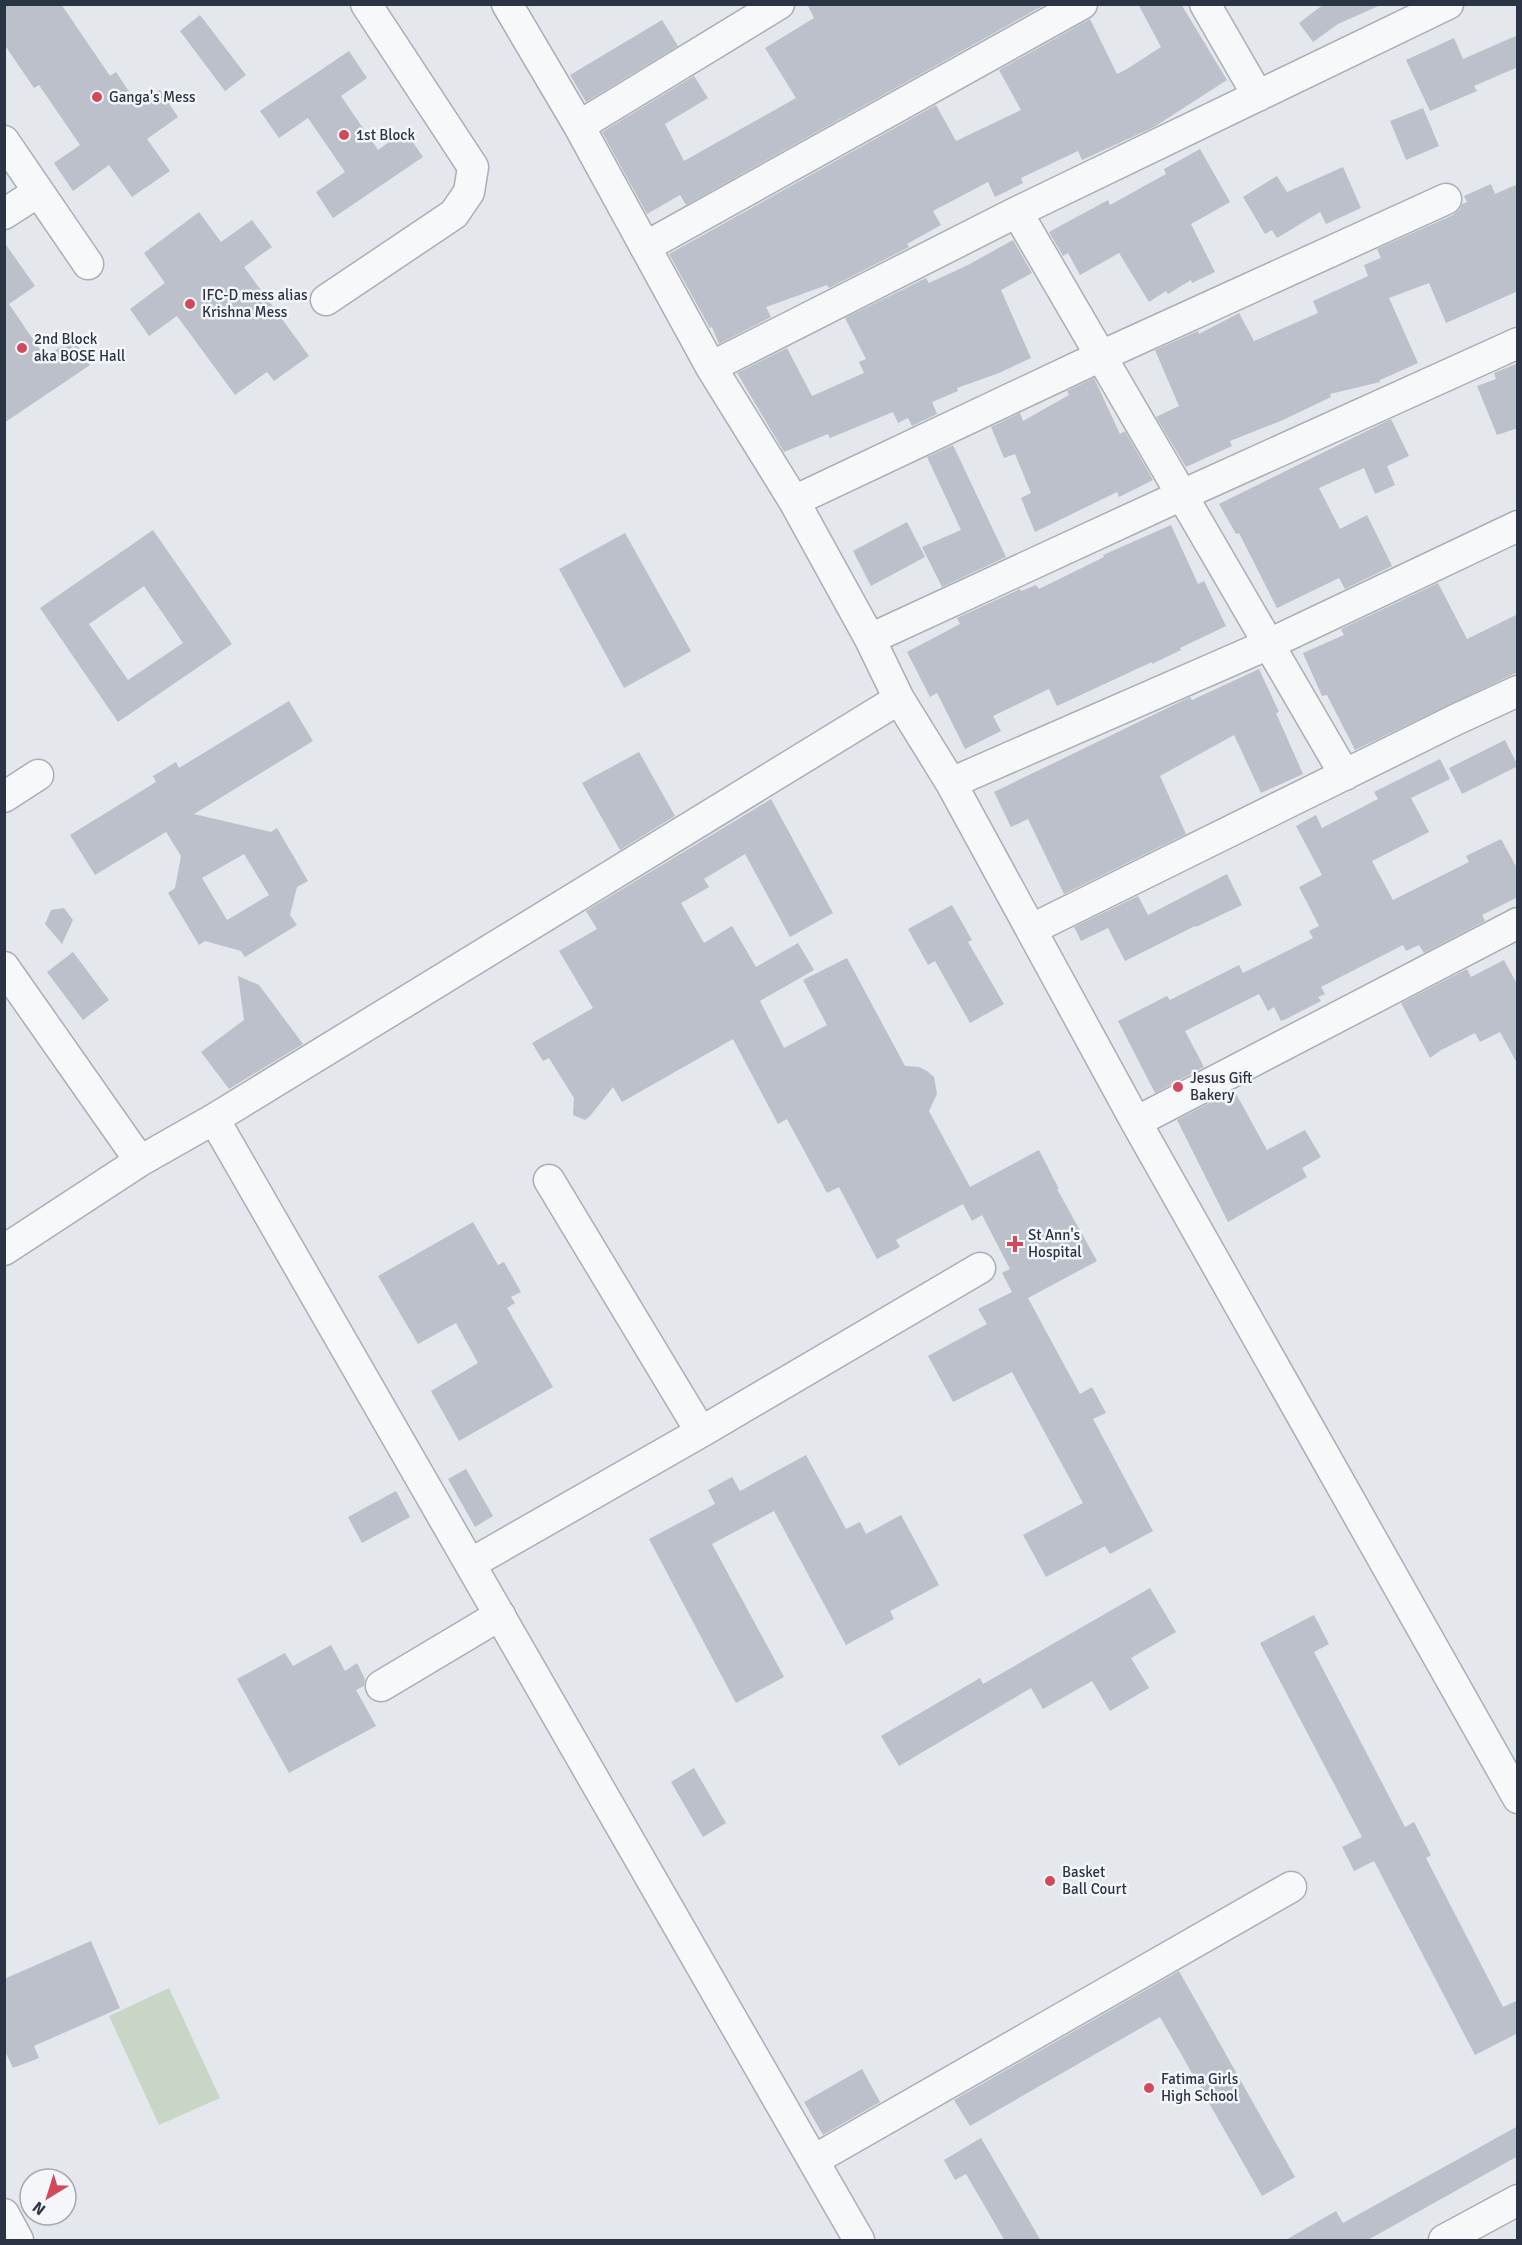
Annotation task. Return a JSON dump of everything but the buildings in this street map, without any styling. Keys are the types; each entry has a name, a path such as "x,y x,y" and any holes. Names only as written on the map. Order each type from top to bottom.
{"street":[{"path":"326,300 454,214 469,192 473,167 366,4"},
{"path":"579,126 779,4"},
{"path":"645,247 1082,4"},
{"path":"1205,4 1258,96"},
{"path":"711,368 1017,212 1448,4"},
{"path":"512,6 711,368 794,501 870,639 899,699 951,783 1136,1122 1518,1798"},
{"path":"4,141 88,264"},
{"path":"4,214 38,192"},
{"path":"794,501 1101,356 1446,199"},
{"path":"1017,212 1345,775"},
{"path":"870,639 1518,343"},
{"path":"951,783 1269,644 1518,526"},
{"path":"1032,929 1518,691"},
{"path":"4,1250 140,1161 214,1119 899,699"},
{"path":"4,797 38,775"},
{"path":"1136,1122 1518,923"},
{"path":"4,967 140,1161"},
{"path":"214,1119 859,2241"},
{"path":"549,1180 701,1432"},
{"path":"470,1564 980,1268"},
{"path":"381,1686 501,1615"},
{"path":"814,2160 1291,1887"},
{"path":"1444,2241 1518,2200"},
{"path":"4,2214 18,2241"}],"green space":[{"path":"169,1988 220,2098 159,2125 109,2016"}],"place":[{"name":"Ganga's Mess","path":"97,97"},
{"name":"1st Block","path":"344,135"},
{"name":"IFC-D mess alias Krishna Mess","path":"190,304"},
{"name":"2nd Block aka BOSE Hall","path":"22,348"},
{"name":"Jesus Gift Bakery","path":"1178,1087"},
{"name":"St Ann's Hospital","path":"1015,1244"},
{"name":"Basket Ball Court","path":"1050,1881"},
{"name":"Fatima Girls High School","path":"1149,2088"}]}
